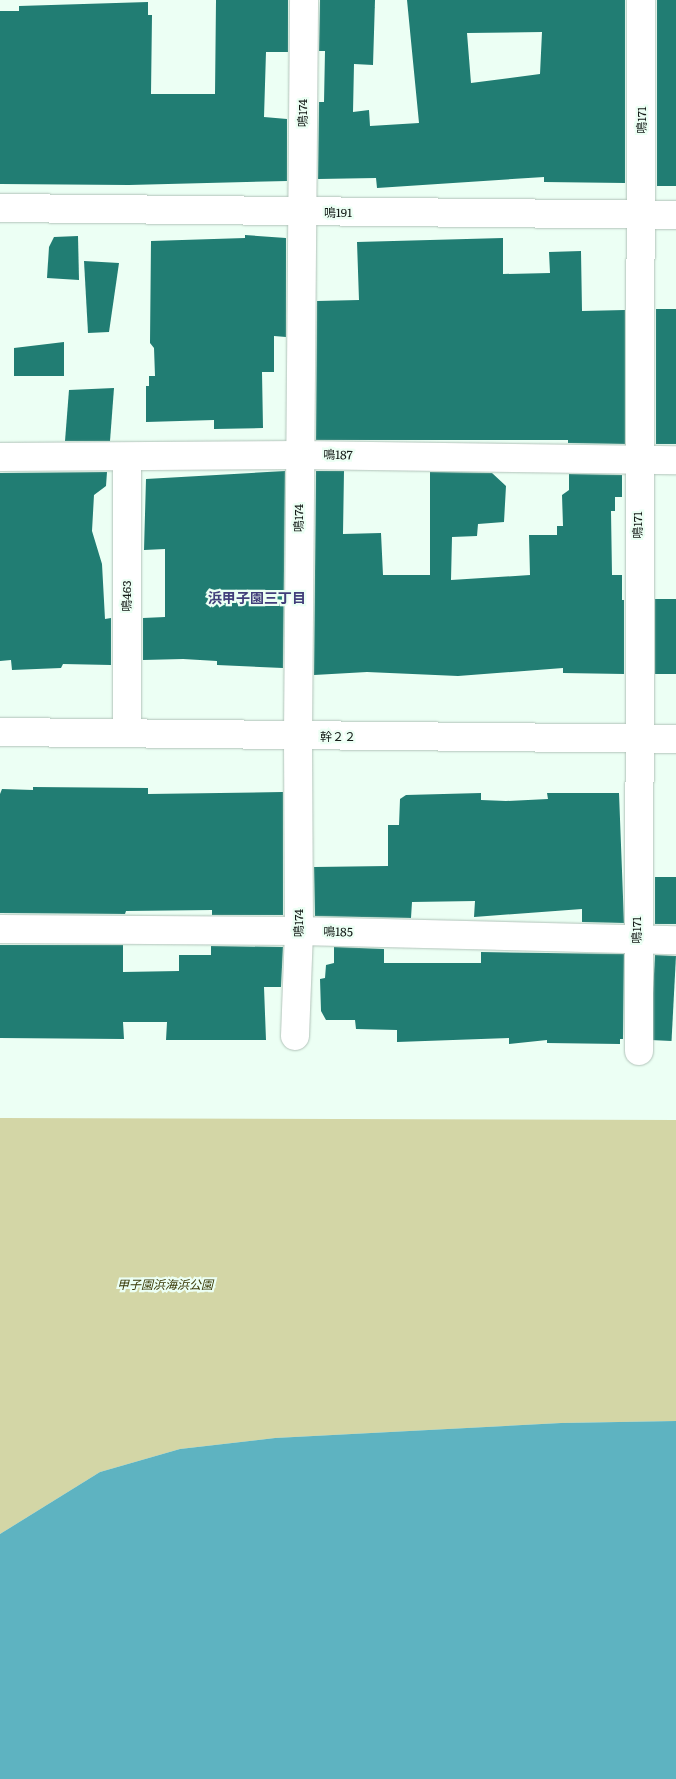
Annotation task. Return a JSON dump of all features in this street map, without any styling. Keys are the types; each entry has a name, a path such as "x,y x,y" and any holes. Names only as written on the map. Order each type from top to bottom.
{"street":[{"name":"鳴174","path":"295,1036 299,931 299,455 304,0"},
{"name":"鳴171","path":"639,1051 637,738 638,460 643,215 641,0"},
{"name":"鳴191","path":"0,208 676,215"},
{"name":"鳴187","path":"0,457 127,458 299,455 676,460"},
{"name":"鳴463","path":"127,458 127,733"},
{"name":"幹２２","path":"0,732 676,739"},
{"name":"鳴185","path":"0,929 299,931 676,940"}],"green space":[{"name":"甲子園浜海浜公園","path":"0,1118 676,1120 676,1421 561,1423 275,1438 180,1449 100,1472 0,1534"}],"water":[{"path":"676,1421 676,1779 0,1779 0,1534 100,1472 180,1449 275,1438 561,1423"}],"building":[{"path":"216,0 288,0 288,52 266,52 264,117 287,119 287,181 129,185 0,184 0,11 19,11 19,6 148,2 148,15 152,15 151,94 215,94"},
{"path":"320,0 375,0 373,65 354,64 353,112 369,110 370,126 419,123 407,0 625,0 625,183 544,182 544,177 377,188 376,178 318,179 319,102 324,102 325,51 319,51","holes":["542,32 540,74 471,83 467,33"]},
{"path":"657,0 676,0 676,186 657,186"},
{"path":"245,235 286,238 286,337 274,336 274,372 262,372 263,428 214,429 214,420 146,422 146,386 149,386 149,376 155,376 154,348 150,343 151,241 245,238"},
{"path":"78,236 79,280 47,278 49,247 54,237"},
{"path":"503,238 503,274 550,273 549,252 581,251 582,311 625,310 625,444 568,443 568,440 316,440 317,301 359,300 357,242"},
{"path":"84,261 119,263 109,332 88,333"},
{"path":"656,309 676,309 676,444 656,444"},
{"path":"64,342 64,376 14,376 14,348"},
{"path":"114,388 110,441 65,441 69,390"},
{"path":"285,471 283,668 217,665 217,661 183,659 143,660 143,618 165,617 165,549 144,550 146,479"},
{"path":"316,471 344,471 343,534 381,533 383,575 430,575 430,472 492,473 506,486 504,522 478,524 477,536 452,537 451,580 530,575 529,535 557,535 557,526 563,526 562,495 569,490 569,474 622,475 622,497 615,497 615,511 611,511 612,575 622,575 622,600 624,600 624,674 563,673 563,668 458,676 367,672 314,675"},
{"path":"107,472 106,486 94,495 92,531 102,564 105,619 111,618 111,665 63,664 61,668 12,670 11,660 0,661 0,473"},
{"path":"655,599 676,599 676,674 655,674"},
{"path":"33,787 148,788 148,794 283,792 283,915 212,915 212,910 126,911 125,914 0,913 0,794 2,789 33,790"},
{"path":"481,793 481,800 506,801 548,799 547,793 619,793 624,923 582,922 582,909 474,917 475,901 412,902 411,918 315,916 314,867 388,866 388,825 399,825 400,799 406,795"},
{"path":"655,877 676,877 676,924 655,924"},
{"path":"0,945 123,945 123,972 179,971 179,955 211,955 211,946 283,947 281,987 264,987 266,1040 166,1040 167,1022 123,1022 124,1039 0,1038"},
{"path":"334,947 384,949 384,963 481,963 481,952 624,954 623,1039 620,1039 620,1044 547,1043 547,1040 509,1044 509,1038 397,1042 397,1030 356,1029 355,1020 326,1020 321,1011 320,979 325,978 326,965 334,963"},
{"path":"655,955 676,956 672,1041 651,1040"}],"district":[{"name":"浜甲子園三丁目","path":"257,597"}]}
